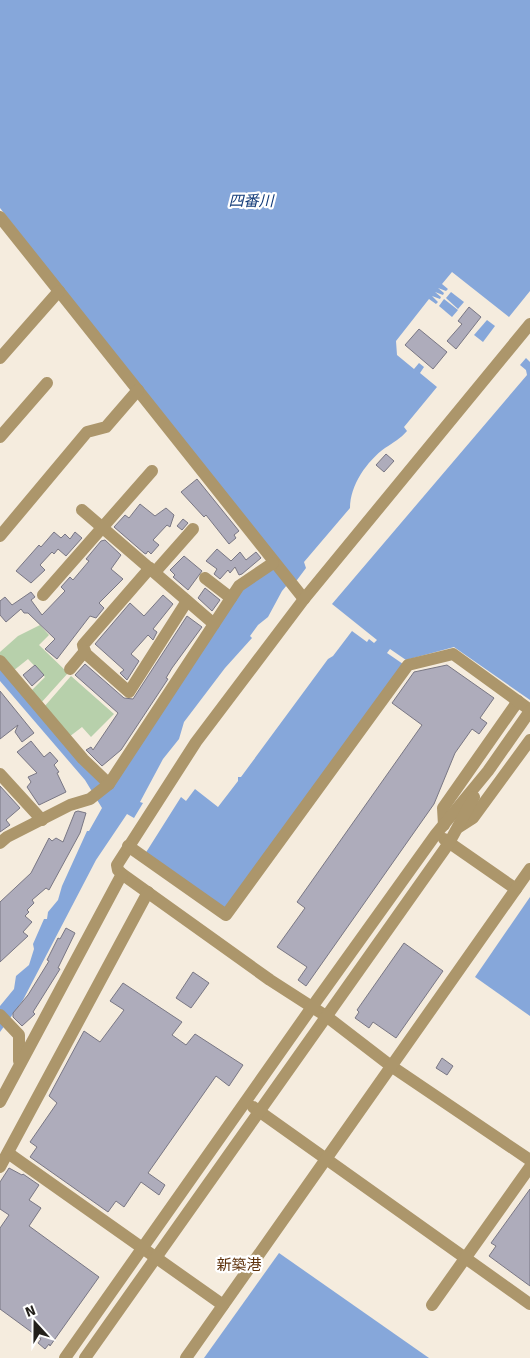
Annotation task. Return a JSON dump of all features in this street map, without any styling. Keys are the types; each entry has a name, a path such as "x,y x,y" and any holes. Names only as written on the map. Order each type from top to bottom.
{"street":[{"path":"0,217 274,564 304,599"},
{"path":"0,358 59,291"},
{"path":"530,324 304,599 196,742 117,865 118,870 122,874 326,1016 391,1066 530,1160"},
{"path":"0,437 47,383"},
{"path":"0,536 87,432 106,427 138,390"},
{"path":"43,595 152,471"},
{"path":"82,510 214,624"},
{"path":"187,600 129,692 85,651 83,645 193,528"},
{"path":"0,843 7,837 95,796 108,785 239,586 274,564"},
{"path":"205,578 231,598"},
{"path":"70,669 85,651"},
{"path":"65,1358 244,1101 440,829 488,771 529,712 518,701 453,654 408,664 226,915 128,846"},
{"path":"0,661 83,759 108,785"},
{"path":"516,889 449,843 440,829 443,808 518,701"},
{"path":"457,828 473,818 530,740"},
{"path":"85,1358 449,843 488,771"},
{"path":"0,774 42,820"},
{"path":"186,1358 530,869"},
{"path":"0,1102 122,874"},
{"path":"0,1167 148,892"},
{"path":"4,1019 19,1035 20,1041 17,1058 20,1064"},
{"path":"244,1101 326,1157 530,1304"},
{"path":"8,1153 223,1305"},
{"path":"432,1305 530,1167"}],"green space":[{"path":"40,625 49,635 39,645 68,673 40,704 30,692 45,677 28,659 13,671 0,656 0,652 18,636"},
{"path":"71,676 114,714 91,737 82,727 69,737 44,707"}],"water":[{"name":"四番川","path":"0,0 530,0 530,291 509,317 452,272 442,284 448,289 446,291 438,288 444,293 443,295 435,292 441,297 440,299 432,296 438,302 436,304 429,299 396,341 397,355 414,369 419,363 424,367 420,373 437,387 404,427 407,431 378,453 366,467 356,482 350,508 304,562 306,568 297,580 287,585 282,591 268,617 258,625 250,636 252,638 225,668 184,722 179,739 163,759 140,802 143,803 134,818 127,814 96,860 23,1000 0,1032 0,1006 14,989 16,976 29,965 34,949 33,944 44,919 47,919 48,912 58,900 62,886 87,831 89,831 102,808 85,780 0,681 0,666 110,789 242,586 279,564 0,208"},
{"path":"451,292 464,302 458,309 446,298"},
{"path":"444,299 458,310 452,317 439,306"},
{"path":"487,320 495,326 483,342 474,335"},
{"path":"526,358 530,362 530,700 454,647 406,660 390,649 387,653 403,664 224,910 145,854 181,797 186,801 195,789 218,807 238,781 238,777 241,777 328,659 333,656 352,631 367,642 369,639 374,643 377,640 332,604 527,375 526,370 520,365"},
{"path":"530,897 530,1016 475,977"},
{"path":"279,1253 429,1358 204,1358"}],"building":[{"path":"469,307 481,317 456,349 447,341 462,324 458,321"},
{"path":"419,329 447,352 433,369 405,345"},
{"path":"386,454 394,461 384,472 376,465"},
{"path":"197,479 239,531 234,535 236,538 229,544 206,515 204,517 181,492"},
{"path":"140,504 155,516 166,508 174,515 170,527 167,525 153,540 159,545 151,554 148,551 146,554 144,553 114,527 125,515 129,518"},
{"path":"183,519 188,523 182,530 177,526"},
{"path":"54,532 61,538 65,534 70,539 75,532 82,538 66,556 58,549 54,554 52,552 40,565 45,570 31,583 16,571 39,545 41,547"},
{"path":"105,540 121,555 111,569 123,579 99,603 104,608 96,618 90,616 57,659 45,649 55,639 28,613 24,613 21,609 6,622 0,615 0,601 5,597 12,605 31,592 35,597 31,600 42,615 65,591 61,587 70,577 73,580 89,561 86,559 101,541"},
{"path":"217,549 231,561 240,552 246,560 256,552 261,558 242,574 239,575 235,567 230,573 228,570 220,579 214,574 217,569 206,561"},
{"path":"184,556 202,571 188,590 173,577 175,575 170,570"},
{"path":"205,588 220,600 212,611 198,598"},
{"path":"163,595 173,604 153,629 157,632 153,640 148,635 131,654 139,661 127,680 120,673 124,670 95,644 130,603 144,616"},
{"path":"187,616 202,627 172,668 166,678 168,679 121,750 102,766 86,750 91,747 93,750 118,713 75,675 85,664 124,698 133,699"},
{"path":"35,665 44,675 32,686 23,675"},
{"path":"447,665 494,698 480,718 487,723 479,734 472,729 455,753 434,804 306,986 298,980 307,967 277,947 305,908 297,902 422,725 392,703 414,672"},
{"path":"0,691 34,733 22,742 15,732 18,725 0,739"},
{"path":"31,741 44,757 50,752 58,761 54,765 59,772 57,773 66,792 39,805 27,787 31,782 28,777 37,773 17,752"},
{"path":"0,786 20,808 6,820 10,825 0,832"},
{"path":"75,812 86,813 80,833 49,890 46,888 32,900 34,903 27,910 29,912 25,916 32,922 23,932 28,936 0,962 0,902 31,873 49,838 52,841 56,838 63,842"},
{"path":"66,928 75,933 58,968 60,969 33,1012 35,1014 22,1026 13,1017 13,1013 28,995 49,961 47,960 58,938 60,939"},
{"path":"404,943 443,971 396,1038 373,1022 369,1028 355,1018 359,1012 357,1010"},
{"path":"193,972 209,983 191,1008 176,998"},
{"path":"123,983 182,1022 172,1035 186,1045 195,1034 243,1065 229,1086 216,1076 148,1173 165,1185 159,1195 141,1182 124,1207 116,1201 108,1212 30,1157 37,1147 30,1142 57,1103 49,1096 84,1031 100,1042 124,1010 110,1001"},
{"path":"442,1058 453,1066 447,1075 436,1068"},
{"path":"9,1168 23,1174 39,1185 29,1200 41,1208 29,1226 99,1277 50,1346 49,1344 45,1349 38,1343 41,1339 0,1309 0,1228 9,1215 0,1209 0,1182"},
{"path":"530,1189 530,1286 489,1256 496,1246 491,1243"}],"district":[{"name":"新築港","path":"239,1265"}]}
